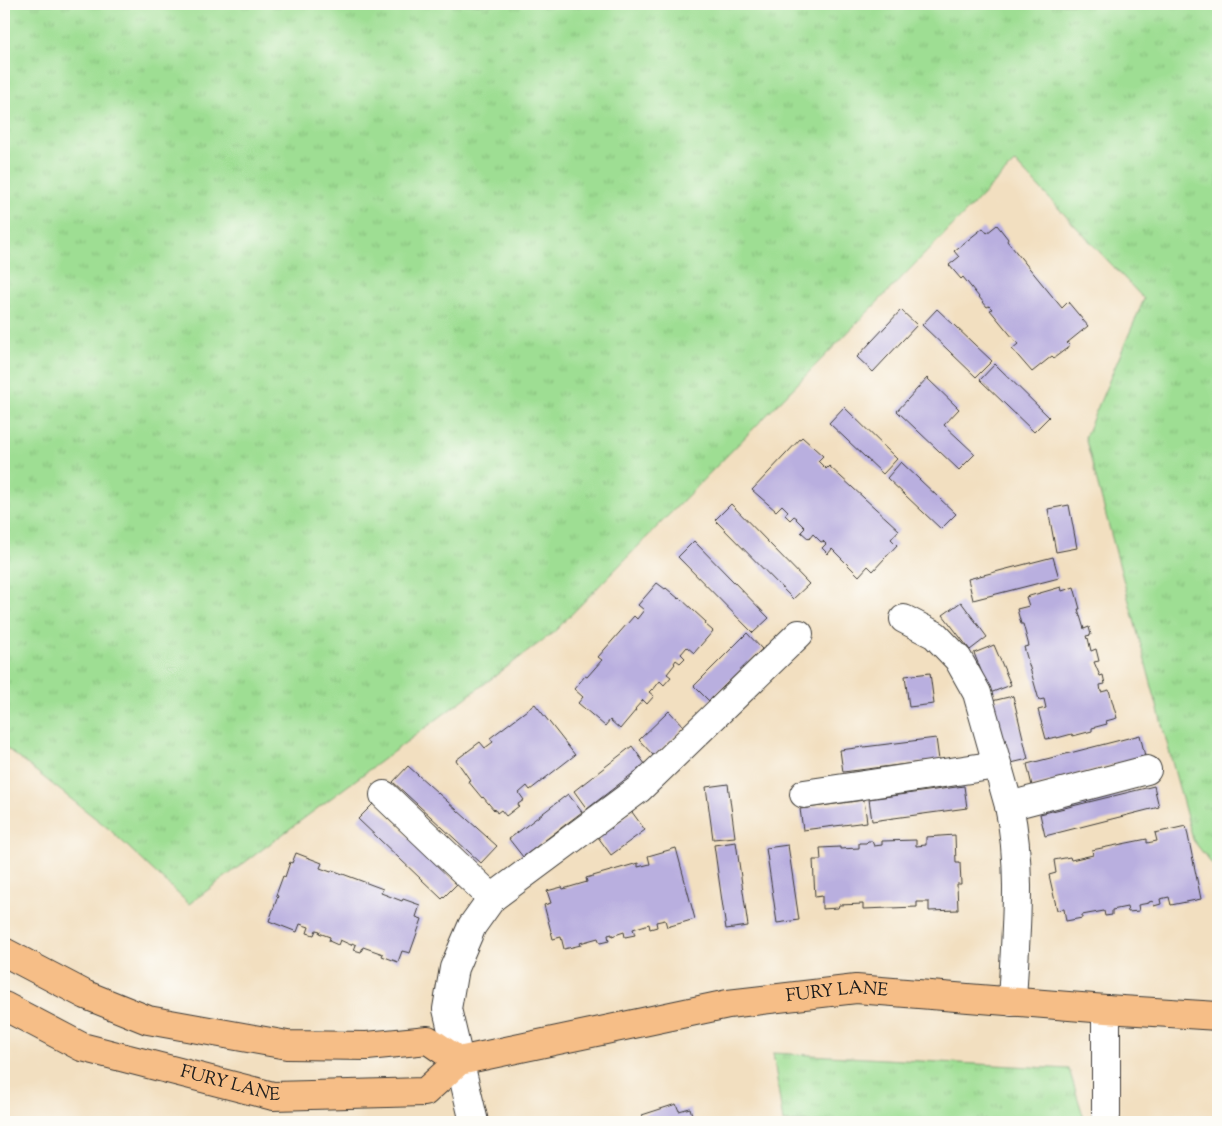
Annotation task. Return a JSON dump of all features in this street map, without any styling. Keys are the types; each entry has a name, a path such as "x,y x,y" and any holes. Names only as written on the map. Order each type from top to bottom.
{"main road":[{"path":"4,952 86,995 148,1020 287,1045 367,1046 428,1040 459,1061"},
{"name":"FURY LANE","path":"4,1006 82,1047 273,1096 425,1092 459,1061 728,1004 856,989 1106,1010 1218,1016"}],"street":[{"path":"904,619 935,634 958,659 977,693 1009,806 1014,829 1018,885 1012,1002"},
{"path":"474,1122 447,1009 454,968 472,926 492,898 639,789 798,634"},
{"path":"804,794 997,765"},
{"path":"1009,806 1147,770"},
{"path":"384,794 492,898"},
{"path":"1106,1010 1106,1116"}],"green space":[{"path":"4,4 1218,4 1218,872 1193,840 1085,437 1144,299 1015,162 554,632 189,904 109,829 4,746"},
{"path":"773,1053 1069,1069 1085,1122 783,1122"}],"building":[{"path":"997,225 1008,239 1007,241 1062,308 1068,302 1088,326 1067,343 1070,346 1054,358 1052,356 1032,372 1012,349 1018,344 990,310 992,309 989,306 987,307 963,277 961,279 949,265 959,257 954,251 983,228 987,233"},
{"path":"937,309 992,361 976,377 922,325"},
{"path":"901,310 917,325 873,372 857,357"},
{"path":"995,364 1049,417 1034,432 980,380"},
{"path":"927,378 959,409 944,425 975,454 959,470 897,411"},
{"path":"844,407 897,459 883,474 829,423"},
{"path":"802,437 823,456 818,461 826,469 829,466 899,530 891,539 897,545 873,571 868,566 859,576 832,549 828,554 822,548 826,544 823,541 821,542 813,534 809,539 801,532 805,528 794,516 790,520 785,515 788,511 782,505 776,511 752,490"},
{"path":"901,462 956,514 941,529 887,478"},
{"path":"731,504 809,584 793,599 715,520"},
{"path":"1069,505 1077,548 1056,552 1048,509"},
{"path":"694,541 769,618 753,633 678,557"},
{"path":"1053,557 1059,578 973,600 968,579"},
{"path":"657,583 680,598 713,631 694,653 687,647 681,654 685,658 680,663 676,660 667,674 671,677 664,685 660,681 649,692 654,696 647,704 643,700 620,729 610,720 605,726 578,703 583,697 574,689 602,660 598,657 634,616 637,619 644,610 638,605"},
{"path":"1061,587 1062,591 1074,587 1084,629 1089,627 1091,635 1086,636 1091,651 1096,649 1099,661 1094,662 1100,676 1103,675 1105,684 1100,685 1101,692 1109,690 1117,718 1106,721 1107,724 1092,728 1092,731 1073,736 1072,734 1046,739 1038,710 1046,708 1044,699 1039,700 1024,647 1029,646 1017,609 1029,606 1026,597"},
{"path":"961,602 987,637 970,650 943,615"},
{"path":"747,633 762,649 709,701 694,686"},
{"path":"994,645 1011,685 990,693 974,653"},
{"path":"930,673 934,704 909,707 905,676"},
{"path":"1013,696 1028,759 1007,764 992,701"},
{"path":"535,704 575,755 530,790 527,786 519,793 524,800 506,816 501,810 497,813 482,798 468,781 470,780 456,760 480,742 485,748 493,742 490,738"},
{"path":"669,711 684,727 654,756 639,740"},
{"path":"1140,735 1145,756 1032,786 1027,764"},
{"path":"936,738 939,760 843,772 840,750"},
{"path":"632,746 645,764 587,809 574,791"},
{"path":"408,766 497,846 481,863 393,782"},
{"path":"728,784 735,837 713,839 706,787"},
{"path":"964,786 967,808 872,821 869,799"},
{"path":"1154,786 1159,807 1045,836 1040,814"},
{"path":"568,794 582,812 523,857 509,839"},
{"path":"864,800 867,822 803,830 800,809"},
{"path":"373,804 457,884 442,899 358,819"},
{"path":"632,812 645,830 611,855 598,837"},
{"path":"1186,826 1201,899 1171,905 1169,897 1160,899 1161,904 1154,906 1153,901 1138,905 1139,911 1128,912 1127,907 1112,910 1112,915 1105,916 1104,911 1082,915 1082,918 1066,921 1064,909 1057,910 1049,875 1056,873 1054,860 1070,857 1071,860 1093,855 1092,850 1147,839 1147,843 1157,841 1155,833"},
{"path":"955,835 956,863 960,863 961,884 957,884 958,910 929,911 929,902 917,902 917,907 863,909 863,904 839,905 838,908 822,909 822,896 815,897 813,860 821,860 820,848 859,848 859,843 866,843 868,841 872,841 874,846 882,845 882,841 916,840 916,846 926,845 926,837"},
{"path":"736,842 748,926 726,929 714,845"},
{"path":"788,845 799,920 777,923 766,848"},
{"path":"676,848 695,919 667,927 665,920 656,922 657,927 650,929 649,924 633,929 635,935 625,937 624,932 612,936 612,934 608,935 609,941 600,943 598,938 564,949 561,937 553,939 544,905 551,903 547,891 562,887 563,889 587,882 586,878 638,863 638,867 650,864 648,856"},
{"path":"296,853 322,863 320,868 331,872 332,870 383,889 381,893 402,901 403,899 420,905 416,917 422,919 410,953 402,951 398,962 363,947 361,952 354,950 356,945 352,943 351,945 340,940 338,945 329,941 330,937 319,933 320,931 316,930 314,935 307,933 309,927 300,924 297,932 269,921 283,876 285,877 290,862 292,863"},
{"path":"676,1104 679,1111 690,1108 694,1122 644,1122 642,1115"}]}
